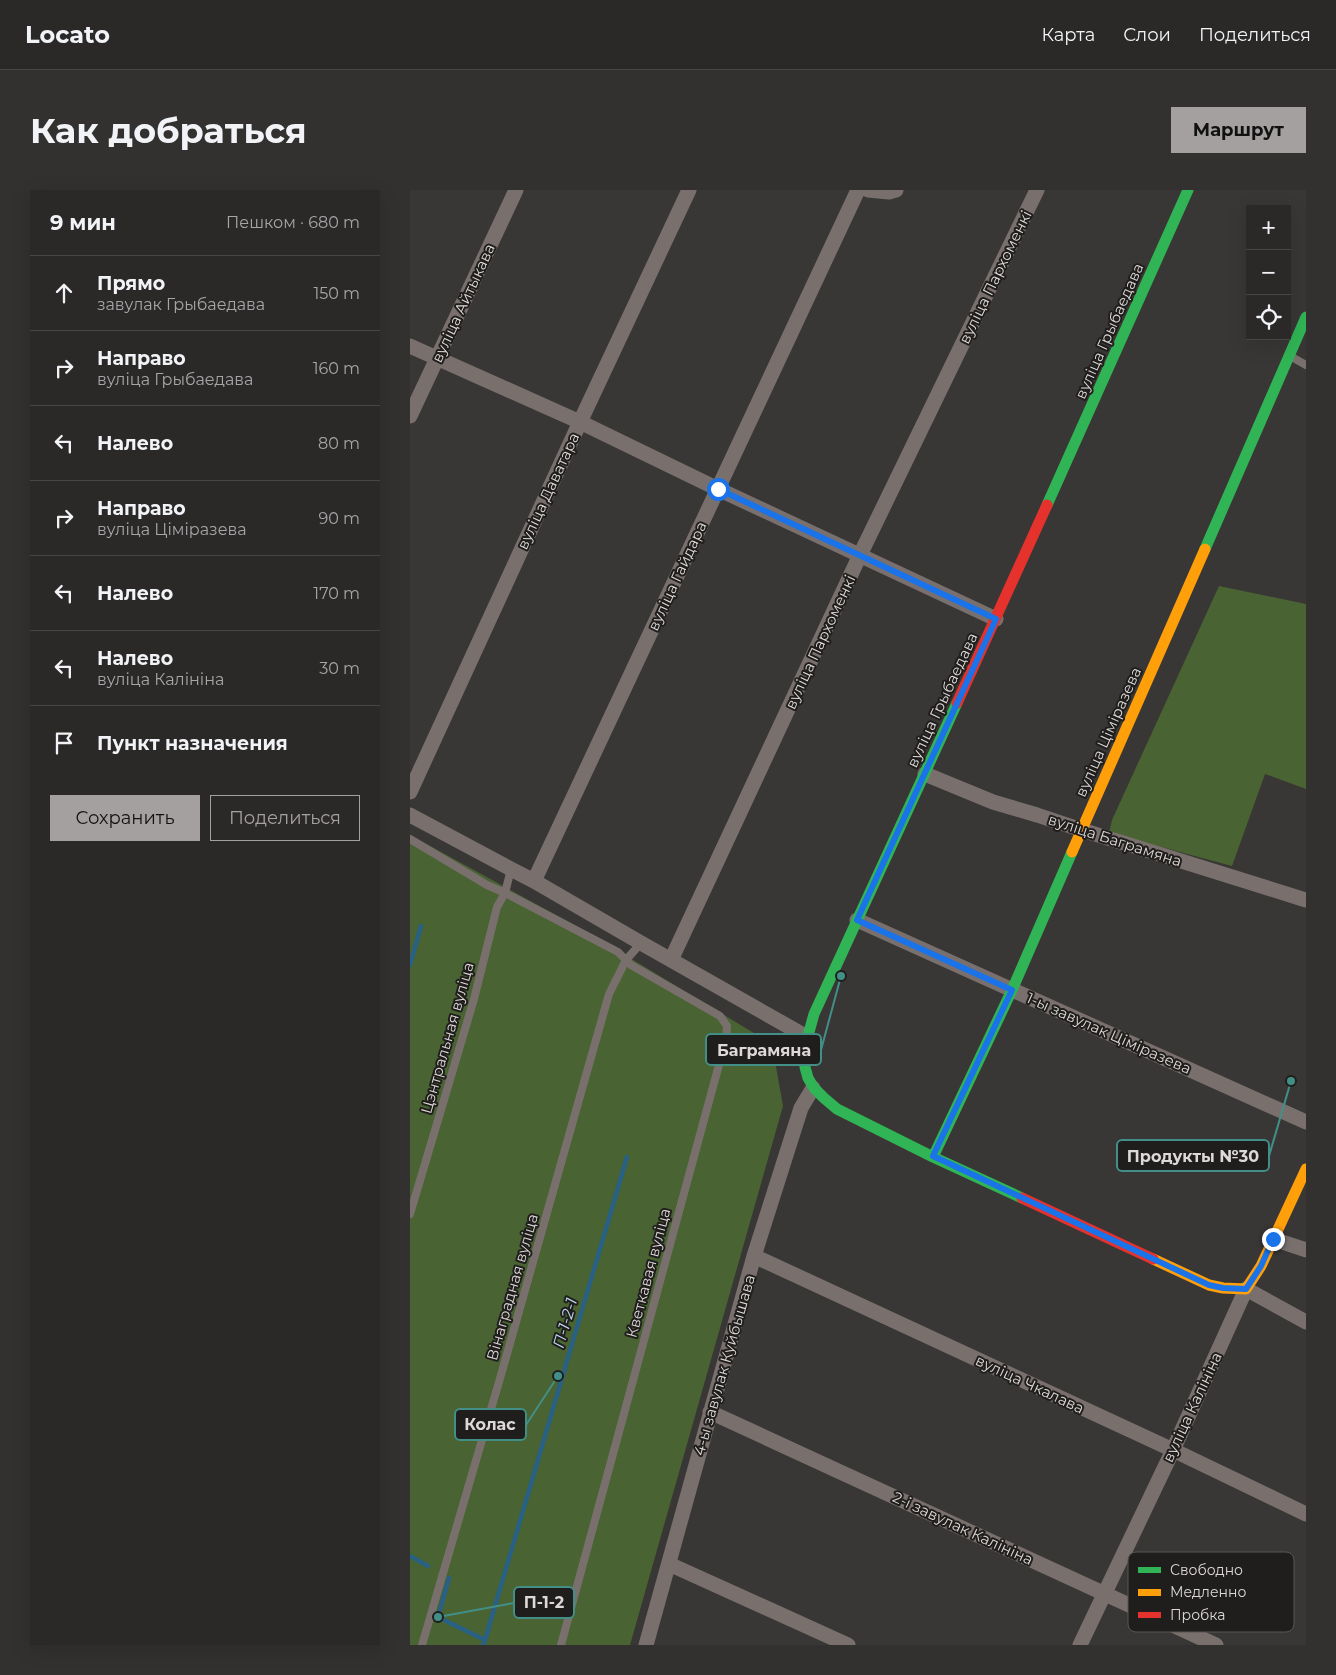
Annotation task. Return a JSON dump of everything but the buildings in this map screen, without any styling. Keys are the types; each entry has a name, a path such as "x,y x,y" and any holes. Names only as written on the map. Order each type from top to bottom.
{"street":[{"name":"вуліца Айтыкава","path":"410,416 516,190"},
{"name":"вуліца Даватара","path":"410,792 688,190"},
{"name":"вуліца Гайдара","path":"534,881 858,190"},
{"path":"868,190 889,192 896,190"},
{"name":"вуліца Пархоменкі","path":"671,960 860,555 1037,190"},
{"name":"вуліца Грыбаедава","path":"813,1088 805,1072 804,1053 814,1014 996,619 1188,190"},
{"name":"вуліца Ціміразева","path":"933,1156 1012,990 1306,317"},
{"path":"410,346 580,422 996,619"},
{"name":"вуліца Баграмяна","path":"925,774 993,802 1306,900"},
{"path":"410,815 534,881 807,1037"},
{"name":"1-ы завулак Ціміразева","path":"857,920 1306,1122"},
{"path":"813,1088 823,1099 837,1109 933,1156 1209,1285 1246,1289 1306,1322"},
{"name":"4-ы завулак Куйбышава","path":"646,1645 754,1256 801,1108 813,1088"},
{"name":"вуліца Калініна","path":"1080,1645 1173,1450 1246,1289 1261,1266 1306,1169"},
{"path":"1273,1239 1306,1250"},
{"name":"вуліца Чкалава","path":"754,1256 1173,1450 1306,1514"},
{"name":"2-і завулак Калініна","path":"710,1412 1128,1605"},
{"path":"669,1564 848,1645"},
{"name":"2-і завулак Калініна","path":"1188,1632 1216,1645"}],"lane":[{"path":"1289,355 1306,364"},
{"path":"410,839 487,885 618,952 626,960"},
{"name":"Цэнтральная вуліца","path":"410,1214 474,999 497,907 505,893 511,870"},
{"name":"Вінаградная вуліца","path":"422,1645 609,994 626,960 641,943"},
{"name":"Кветкавая вуліца","path":"561,1645 728,1026 720,1016 631,966 626,960"}],"green space":[{"path":"1219,586 1306,604 1306,789 1265,774 1232,866 1109,833 1112,820"},
{"path":"410,835 587,932 772,1044 783,1106 630,1645 410,1645"}],"waterway":[{"path":"410,965 421,926"},
{"name":"П-1-2-1","path":"485,1640 627,1157"},
{"path":"410,1556 428,1566"},
{"path":"449,1578 438,1617 485,1640 483,1645"}],"traffic: fast":[{"path":"1047,505 1188,190"},
{"path":"1205,549 1306,317"},
{"path":"957,703 814,1014 806,1043 805,1067 808,1078 814,1088 837,1109 933,1157 1022,1198"},
{"path":"933,1157 1012,990 1072,852"}],"traffic: slow":[{"path":"1072,852 1205,549"},
{"path":"1153,1259 1209,1285 1246,1289 1261,1266 1306,1169"}],"traffic: jam":[{"path":"957,703 1047,505"},
{"path":"1022,1198 1153,1259"}],"place":[{"name":"Баграмяна","path":"841,976"},
{"name":"Продукты №30","path":"1291,1081"},
{"name":"Колас","path":"558,1376"},
{"name":"П-1-2","path":"438,1617"}],"route":[{"path":"718,489 996,619 857,920 1012,990 933,1156 1209,1285 1246,1289 1261,1266 1273,1239"}]}
